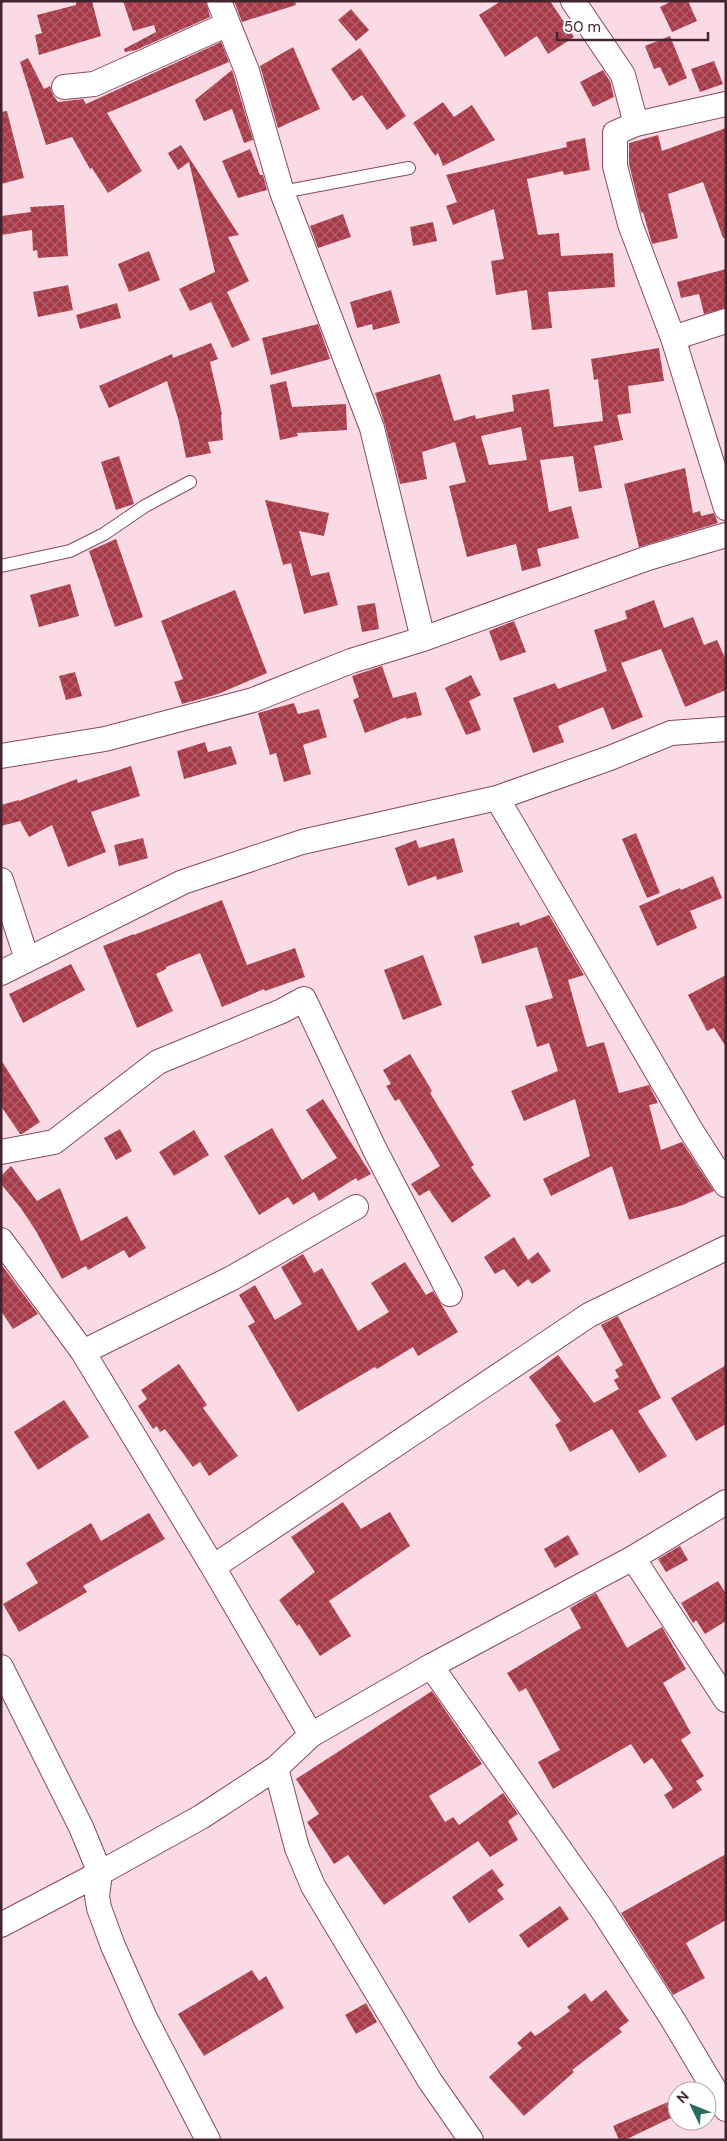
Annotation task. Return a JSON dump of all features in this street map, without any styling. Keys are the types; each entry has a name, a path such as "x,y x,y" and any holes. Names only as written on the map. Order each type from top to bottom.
{"street":[{"path":"220,1 246,71 282,192 372,428 422,639"},
{"path":"573,1 623,75 636,124"},
{"path":"64,87 94,84 228,24"},
{"path":"726,104 636,124 615,133 615,166 630,224 673,338 726,508"},
{"path":"673,338 726,322"},
{"path":"1,756 105,739 254,700 351,661 422,639 648,558 726,535"},
{"path":"1,973 183,882 302,842 497,798 610,758 671,733 726,729"},
{"path":"497,798 692,1132 726,1185"},
{"path":"1,880 27,959"},
{"path":"1,1152 54,1142 158,1062 273,1015 304,999 374,1148 450,1294"},
{"path":"83,1352 232,1278 356,1207"},
{"path":"1,1240 83,1352 311,1734"},
{"path":"213,1567 589,1315 726,1248"},
{"path":"1,1924 100,1873 201,1817 276,1768 311,1734 432,1666 633,1558 726,1502"},
{"path":"633,1558 726,1700"},
{"path":"432,1666 603,1911 673,2020 726,2109"},
{"path":"1,1667 81,1827 100,1873 97,1896 104,1924 146,2018 208,2140"},
{"path":"276,1768 297,1848 313,1886 430,2082 471,2140"}],"lane":[{"path":"282,192 409,168"},
{"path":"1,566 70,550 104,534 145,506 190,482"}],"building":[{"path":"76,1 92,1 101,36 39,55 35,35 42,33 37,15 76,5"},
{"path":"123,1 206,1 210,17 136,50 125,52 124,49 156,32 154,25 133,31"},
{"path":"234,1 295,1 296,5 242,22"},
{"path":"501,1 550,1 574,37 548,54 537,36 505,57 479,15"},
{"path":"672,1 688,1 697,21 672,32 660,7"},
{"path":"351,9 369,30 356,41 338,20"},
{"path":"670,36 687,78 669,86 660,67 654,69 645,46"},
{"path":"221,42 229,62 107,113 142,171 108,193 92,168 90,169 72,137 46,145 20,62 28,58 44,89 50,86 58,102 83,99 86,104"},
{"path":"293,47 320,109 278,128 260,66"},
{"path":"360,48 406,116 387,130 362,95 353,101 331,69"},
{"path":"714,61 723,84 700,92 691,69"},
{"path":"232,70 253,140 244,143 232,109 204,121 195,100"},
{"path":"603,70 610,81 614,97 593,107 580,82"},
{"path":"443,102 454,117 472,105 495,140 443,166 438,153 435,156 413,123"},
{"path":"7,111 24,178 1,184 1,112"},
{"path":"726,128 726,238 723,238 703,182 668,194 678,238 652,244 643,212 641,213 629,164 629,143 658,135 662,151"},
{"path":"585,138 590,170 564,175 563,171 527,179 538,235 559,233 561,256 613,253 615,287 548,292 552,328 532,330 527,290 496,295 491,261 504,259 494,209 453,225 446,206 457,202 446,175 567,147 566,142"},
{"path":"181,145 239,235 228,237 249,281 227,292 250,340 232,348 211,302 190,311 179,289 215,272 189,162 178,170 168,153"},
{"path":"250,149 260,175 263,175 267,190 238,198 222,161"},
{"path":"64,205 68,256 38,258 37,250 33,251 32,230 1,235 1,216 31,212 30,207"},
{"path":"343,214 351,237 318,248 310,226"},
{"path":"433,222 437,241 413,246 410,227"},
{"path":"149,251 160,280 129,292 118,264"},
{"path":"726,269 726,308 704,314 699,294 681,298 677,282"},
{"path":"68,285 73,310 38,317 33,292"},
{"path":"391,290 400,323 373,330 372,324 357,328 350,302"},
{"path":"117,303 121,318 80,329 76,315"},
{"path":"318,324 330,359 271,375 262,338"},
{"path":"211,343 218,359 210,362 222,414 223,440 208,442 211,453 186,458 179,422 167,381 109,408 99,386 172,354 173,358"},
{"path":"659,348 664,381 628,386 631,413 617,415 623,440 594,446 602,488 579,492 573,456 540,460 549,512 571,506 579,538 537,549 541,566 522,571 516,544 467,557 449,486 466,482 455,442 422,452 427,479 400,484 375,393 440,374 454,421 475,415 476,419 514,411 512,395 549,389 554,427 603,421 598,379 594,380 591,359","holes":["521,427 527,460 489,465 481,436"]},
{"path":"286,381 292,407 346,404 347,430 297,433 298,436 280,440 270,385"},
{"path":"119,456 134,504 116,510 101,462"},
{"path":"685,468 693,513 700,511 701,516 714,513 718,523 639,547 624,484"},
{"path":"265,500 329,513 324,536 299,531 311,576 329,572 338,605 304,614 291,563 283,565"},
{"path":"116,539 143,617 115,627 89,551"},
{"path":"70,584 79,616 39,627 30,595"},
{"path":"235,590 267,673 218,694 182,704 174,682 183,679 161,621"},
{"path":"654,600 664,628 693,617 704,645 717,640 726,660 726,690 685,707 661,649 621,663 643,717 612,730 603,707 558,726 564,742 533,753 513,698 555,683 558,689 607,671 594,630 627,619 625,611"},
{"path":"375,603 379,629 362,632 357,606"},
{"path":"514,621 526,652 500,661 489,631"},
{"path":"382,666 393,698 416,692 422,715 406,719 406,717 365,733 353,700 359,697 352,676"},
{"path":"75,672 82,696 66,700 59,676"},
{"path":"471,675 481,695 469,701 481,730 466,735 445,688"},
{"path":"294,703 298,714 319,709 327,737 303,745 311,774 284,782 276,753 270,755 258,713"},
{"path":"205,742 208,752 231,746 237,764 184,779 177,751"},
{"path":"131,766 140,796 91,812 106,852 68,867 52,825 29,837 20,821 1,826 1,805 19,801 77,779 78,783"},
{"path":"636,833 660,893 647,898 622,839"},
{"path":"143,838 148,858 119,866 114,845"},
{"path":"454,838 463,872 437,880 436,876 408,886 395,848 416,840 419,848"},
{"path":"713,876 722,898 690,911 697,928 657,946 639,906"},
{"path":"222,900 247,965 295,948 305,977 265,991 264,989 222,1007 200,953 166,967 166,969 156,974 173,1011 137,1028 103,946"},
{"path":"549,915 584,975 568,980 587,1047 604,1042 619,1093 649,1085 658,1103 649,1105 661,1150 682,1142 714,1191 683,1205 629,1220 612,1166 551,1196 543,1179 590,1156 575,1099 524,1121 511,1091 558,1071 549,1043 537,1047 525,1006 553,998 537,947 482,964 474,936 519,922 520,926"},
{"path":"423,955 442,1005 403,1020 384,970"},
{"path":"71,964 85,990 23,1023 9,994"},
{"path":"726,975 726,1047 714,1028 707,1031 688,995"},
{"path":"410,1054 432,1091 430,1093 474,1165 471,1167 491,1196 452,1223 429,1190 419,1196 411,1184 440,1166 399,1099 395,1101 386,1086 391,1084 383,1070"},
{"path":"1,1060 40,1122 22,1134 20,1134 1,1106"},
{"path":"323,1099 371,1174 358,1181 356,1178 319,1201 314,1192 293,1205 288,1197 259,1215 224,1156 272,1128 302,1180 337,1158 306,1110"},
{"path":"120,1129 132,1151 116,1160 104,1138"},
{"path":"194,1130 209,1155 174,1176 159,1152"},
{"path":"11,1166 37,1201 60,1188 81,1241 127,1216 146,1248 129,1258 124,1250 88,1270 86,1266 62,1279 36,1231 20,1207 1,1184 1,1176"},
{"path":"514,1237 528,1260 538,1252 551,1271 532,1284 528,1279 518,1287 504,1269 495,1274 484,1257"},
{"path":"303,1254 314,1273 322,1268 358,1331 389,1312 371,1283 405,1262 426,1295 433,1291 458,1332 418,1356 413,1347 298,1412 248,1326 255,1322 239,1295 255,1285 275,1320 302,1304 281,1267"},
{"path":"1,1264 38,1314 13,1329 1,1311"},
{"path":"618,1316 661,1398 638,1411 667,1456 639,1473 612,1429 570,1452 555,1425 561,1421 529,1377 558,1355 594,1403 619,1389 614,1380 619,1377 615,1370 623,1365 601,1325"},
{"path":"179,1364 207,1405 203,1408 238,1456 209,1476 200,1462 193,1467 165,1429 160,1432 157,1426 153,1429 138,1406 147,1399 141,1390"},
{"path":"726,1365 726,1424 696,1441 671,1398"},
{"path":"64,1400 89,1437 38,1470 14,1432"},
{"path":"343,1502 361,1529 390,1512 410,1546 329,1601 351,1636 320,1656 299,1624 297,1626 279,1600 315,1572 291,1537"},
{"path":"149,1513 165,1539 83,1586 87,1592 19,1632 3,1604 38,1583 26,1563 91,1523 101,1541"},
{"path":"568,1535 579,1554 555,1568 544,1549"},
{"path":"680,1546 688,1560 666,1572 658,1559"},
{"path":"718,1581 726,1594 726,1621 705,1634 696,1620 693,1623 681,1603"},
{"path":"596,1593 627,1648 662,1627 686,1669 663,1683 691,1733 681,1740 704,1776 696,1781 702,1790 673,1809 664,1795 673,1789 652,1758 644,1764 631,1744 553,1789 538,1762 560,1750 526,1688 519,1692 507,1673 581,1628 570,1608"},
{"path":"432,1691 482,1764 429,1796 445,1822 453,1817 459,1825 503,1793 518,1814 508,1821 518,1840 490,1857 478,1841 384,1905 348,1855 334,1864 307,1822 319,1814 296,1779"},
{"path":"726,1854 726,1920 686,1943 705,1978 673,1995 621,1913"},
{"path":"492,1869 504,1885 497,1890 504,1899 469,1923 452,1897"},
{"path":"560,1906 569,1919 528,1948 519,1935"},
{"path":"252,1970 259,1981 266,1976 284,2008 204,2056 178,2014"},
{"path":"606,1990 629,2021 619,2028 622,2032 572,2070 574,2072 524,2116 489,2077 522,2048 517,2043 531,2031 535,2036 540,2033 570,2011 567,2007 585,1993 591,2002"},
{"path":"366,2003 377,2022 356,2034 345,2015"},
{"path":"667,2102 667,2120 625,2140 619,2140 613,2126"}]}
